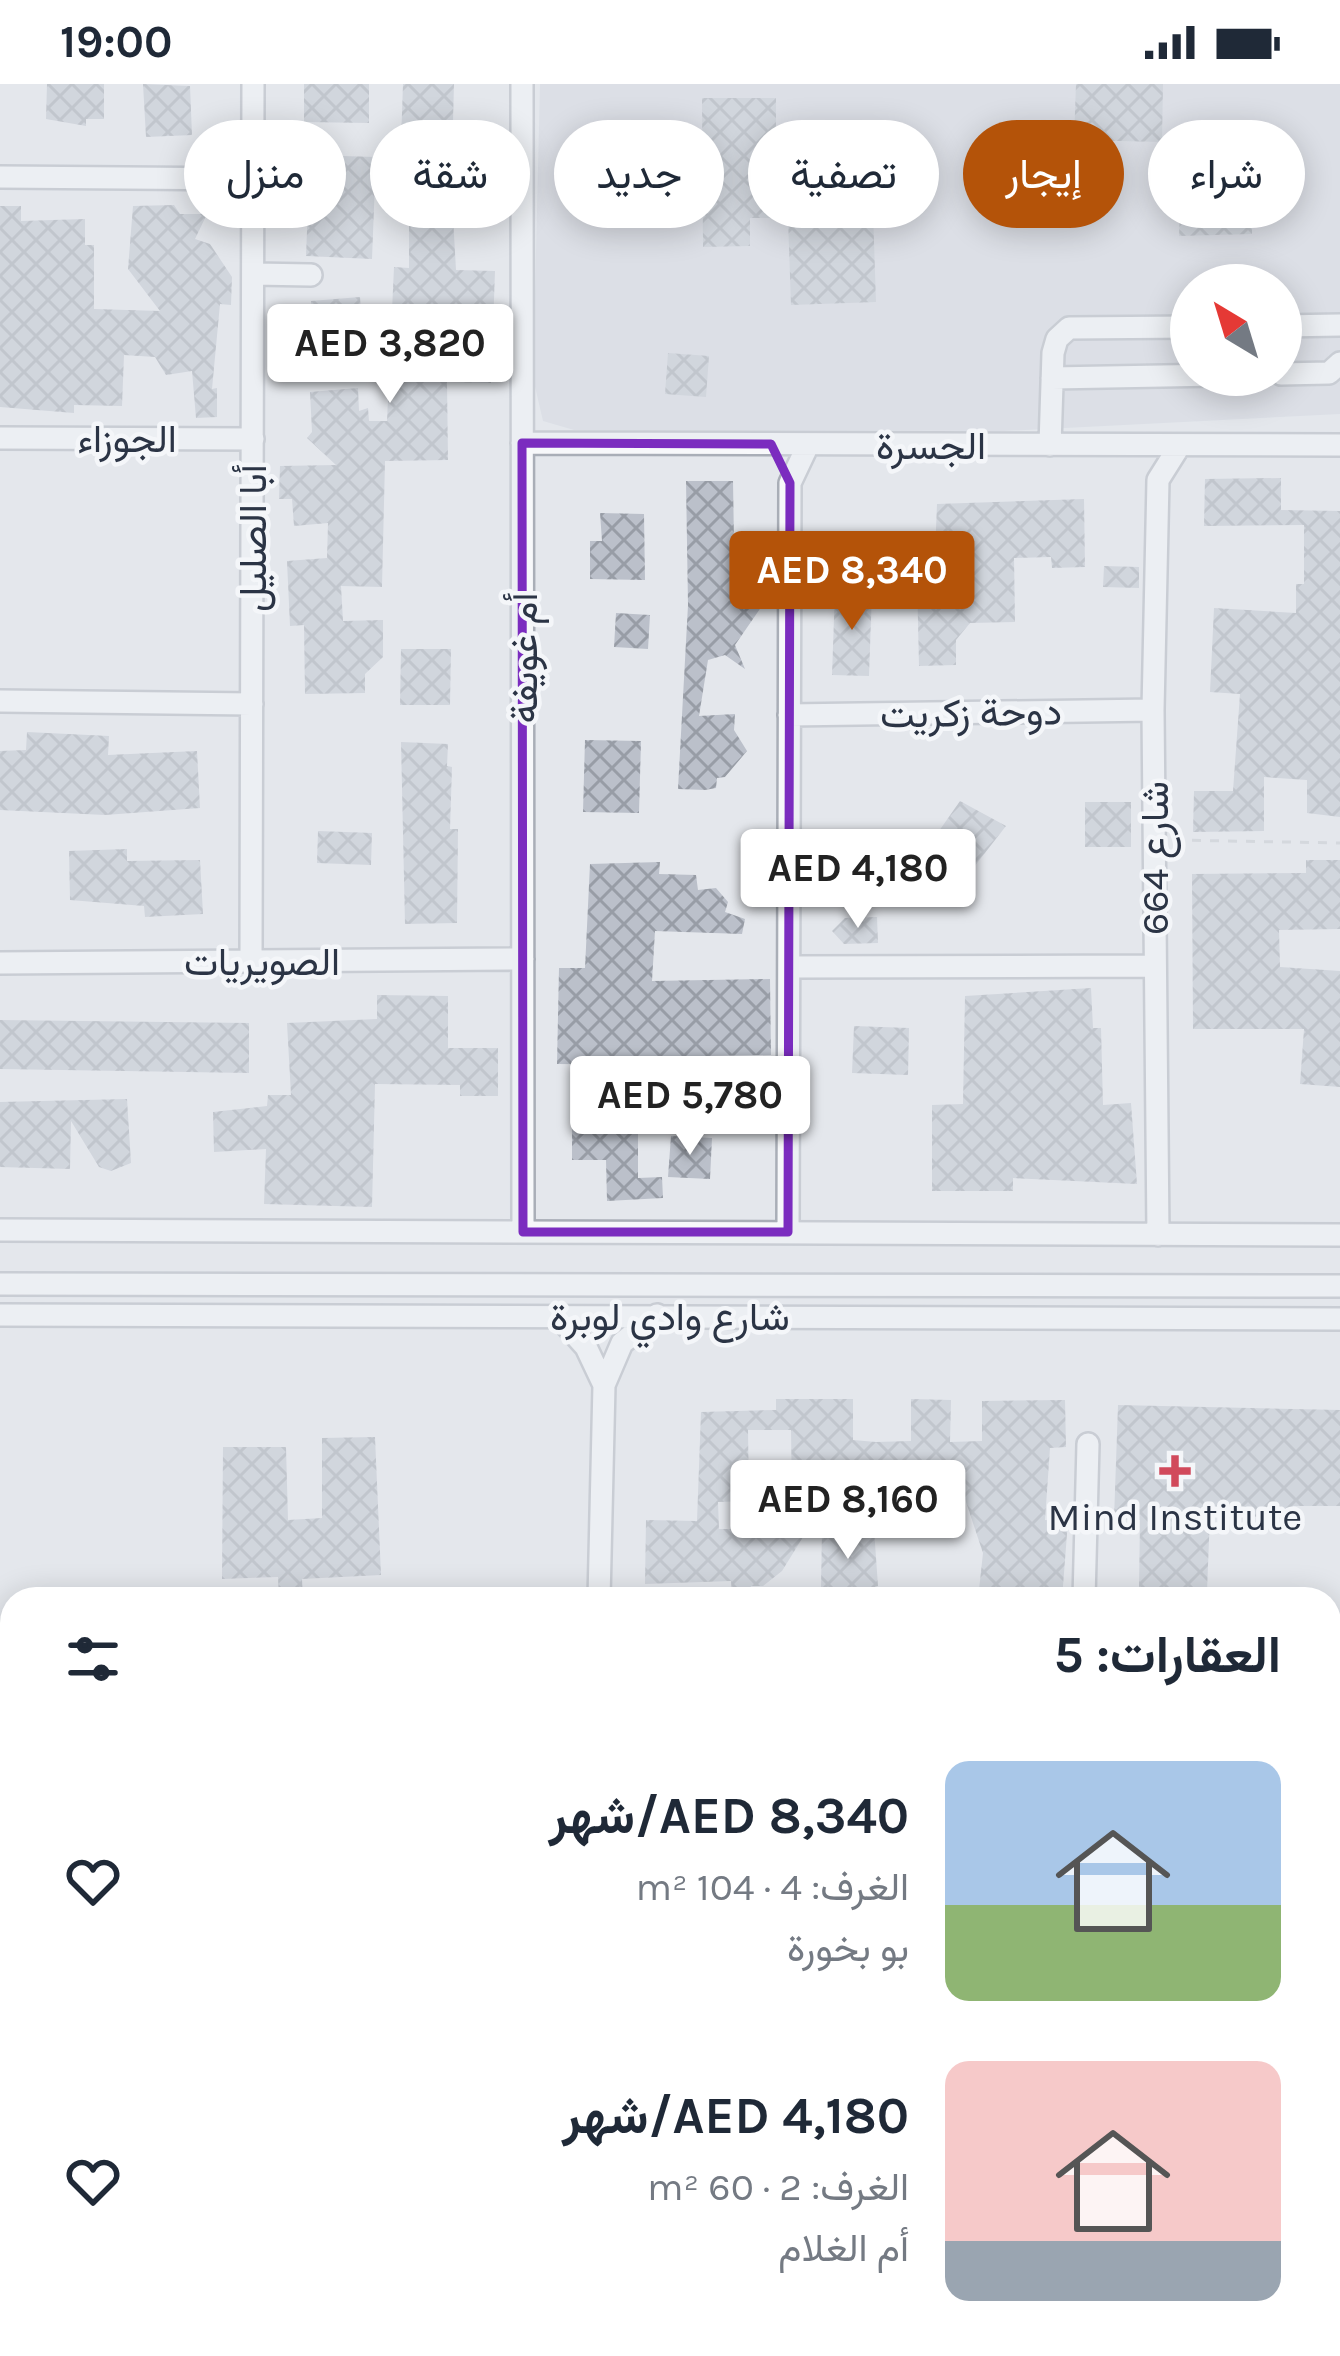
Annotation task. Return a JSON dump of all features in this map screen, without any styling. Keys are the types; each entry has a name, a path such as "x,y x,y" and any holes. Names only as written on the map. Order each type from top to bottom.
{"street":[{"name":"أبا الصليل","path":"253,84 253,120"},
{"name":"أم غويفة","path":"523,84 524,1232"},
{"path":"0,177 184,178"},
{"name":"أبا الصليل","path":"251,961 253,228"},
{"path":"253,274 310,275"},
{"path":"1302,326 1340,326"},
{"path":"1050,445 1057,339 1069,328 1170,327"},
{"path":"1302,374 1329,373 1340,363"},
{"path":"1052,378 1170,376"},
{"name":"الجوزاء","path":"0,438 253,439"},
{"name":"الجسرة","path":"522,443 1340,446"},
{"path":"771,444 790,484"},
{"path":"788,1232 790,484 808,445"},
{"path":"1134,445 1157,480 1180,445"},
{"name":"شارع 664","path":"1157,480 1153,710 1157,1235"},
{"path":"0,701 252,704"},
{"name":"دوحة زكريت","path":"789,715 1153,710"},
{"name":"الصويريات","path":"0,963 523,959"},
{"path":"791,967 1155,966"},
{"path":"0,1230 1340,1235"},
{"name":"شارع وادي لوبرة","path":"0,1284 1340,1286"},
{"path":"600,1587 605,1524 604,1385 622,1343 657,1314"},
{"name":"شارع وادي لوبرة","path":"0,1316 1340,1318"},
{"path":"557,1316 586,1347 604,1385"},
{"path":"1084,1587 1088,1444"}],"path":[{"path":"1154,839 1340,843"}],"highlighted area":[{"path":"522,443 771,444 790,483 788,1232 523,1232"}],"shaded area":[{"path":"540,84 1340,84 1340,414 1004,431 574,430 543,421 533,378"}],"building":[{"path":"47,84 104,84 104,119 86,119 86,126 46,119"},
{"path":"143,84 190,86 191,120 184,120 184,135 146,137"},
{"path":"304,84 369,84 369,123 304,120"},
{"path":"403,84 454,84 453,120 402,120"},
{"path":"1076,84 1163,84 1162,120 1148,120 1148,142 1124,141 1124,120 1075,120"},
{"path":"702,98 776,98 776,120 748,120 750,246 703,247 703,228 724,228 724,120 702,120"},
{"path":"346,156 370,157 372,259 306,256 307,228 346,228"},
{"path":"174,205 184,214 184,228 200,228 195,239 210,244 232,277 231,305 220,304 212,389 217,388 217,417 196,418 192,371 166,375 155,357 124,355 122,406 74,405 74,413 0,407 0,206 21,206 21,221 85,219 85,245 94,245 94,309 160,311 128,269 133,206"},
{"path":"409,228 454,228 456,270 495,271 491,383 447,382 448,460 385,461 382,587 341,586 343,621 383,620 383,657 365,674 365,693 305,694 304,625 290,626 287,561 327,558 328,523 294,526 292,499 279,499 280,466 336,465 307,438 312,432 310,392 358,388 359,411 368,408 369,421 387,421 394,267 409,268"},
{"path":"788,228 874,228 876,302 791,305"},
{"path":"1179,228 1252,228 1252,234 1179,236"},
{"path":"360,297 364,355 316,358 311,301"},
{"path":"668,353 709,356 706,397 665,394"},
{"path":"1281,478 1281,510 1340,511 1340,817 1307,813 1307,780 1264,777 1264,831 1193,832 1194,791 1233,791 1240,694 1210,692 1214,608 1296,613 1296,584 1304,584 1304,525 1204,526 1205,479"},
{"path":"686,481 733,481 735,604 764,603 735,645 745,669 725,655 708,660 699,716 735,714 734,730 747,751 725,777 717,778 716,788 705,790 678,789 688,605"},
{"path":"1084,499 1085,567 1052,568 1051,557 1014,558 1015,622 970,623 956,640 956,665 919,666 917,579 934,578 937,504"},
{"path":"600,513 644,514 645,580 590,579 590,541 602,541"},
{"path":"1104,566 1139,567 1139,588 1103,587"},
{"path":"835,590 872,591 869,676 832,675"},
{"path":"616,613 650,615 648,649 614,647"},
{"path":"401,649 451,649 450,705 400,705"},
{"path":"27,732 109,736 108,755 197,751 200,808 105,815 0,810 0,751 26,750"},
{"path":"585,740 641,741 639,813 583,812"},
{"path":"401,742 448,744 450,829 458,829 457,923 405,924"},
{"path":"960,801 1006,826 956,890 918,861"},
{"path":"1085,802 1131,802 1131,847 1085,847"},
{"path":"318,831 372,833 371,865 317,863"},
{"path":"127,849 127,861 200,860 203,914 145,917 144,906 70,900 69,851"},
{"path":"1306,860 1340,860 1340,929 1279,930 1280,967 1340,971 1340,1087 1300,1084 1304,1029 1193,1029 1192,874 1306,873"},
{"path":"660,862 659,874 696,875 698,890 716,888 728,902 725,912 745,919 742,934 655,931 652,981 770,979 771,1055 649,1057 649,1065 557,1064 559,968 585,968 590,864"},
{"path":"877,917 878,943 844,944 832,931 845,918"},
{"path":"1091,988 1093,1028 1101,1028 1103,1105 1131,1103 1137,1184 1013,1178 1013,1191 932,1191 932,1105 963,1104 965,996"},
{"path":"377,995 448,996 448,1048 498,1048 498,1096 460,1096 460,1085 375,1084 372,1207 264,1204 266,1149 214,1152 213,1112 267,1106 268,1095 291,1095 287,1023 377,1019"},
{"path":"0,1020 249,1023 249,1073 0,1069"},
{"path":"854,1026 909,1028 908,1075 852,1073"},
{"path":"127,1099 131,1163 111,1171 99,1167 71,1121 70,1169 0,1167 0,1102"},
{"path":"638,1104 638,1178 662,1177 663,1198 607,1201 606,1160 572,1160 572,1105"},
{"path":"671,1136 712,1138 710,1179 668,1177"},
{"path":"776,1399 853,1399 853,1440 911,1441 911,1399 951,1400 950,1442 982,1441 982,1401 1065,1400 1066,1447 1050,1448 1045,1520 1068,1521 1063,1587 979,1587 983,1553 965,1499 792,1498 791,1430 748,1430 749,1501 718,1502 719,1529 808,1529 782,1571 763,1586 731,1587 731,1581 645,1584 646,1520 697,1521 701,1412 776,1410"},
{"path":"1118,1405 1340,1410 1340,1506 1293,1506 1293,1518 1210,1515 1207,1587 1139,1587 1140,1520 1114,1519"},
{"path":"375,1437 381,1575 302,1579 302,1587 278,1587 278,1577 222,1579 223,1447 286,1447 288,1520 322,1518 322,1438"},
{"path":"822,1529 874,1529 878,1586 821,1587"}],"place":[{"name":"Mind Institute","path":"1175,1471"}]}
